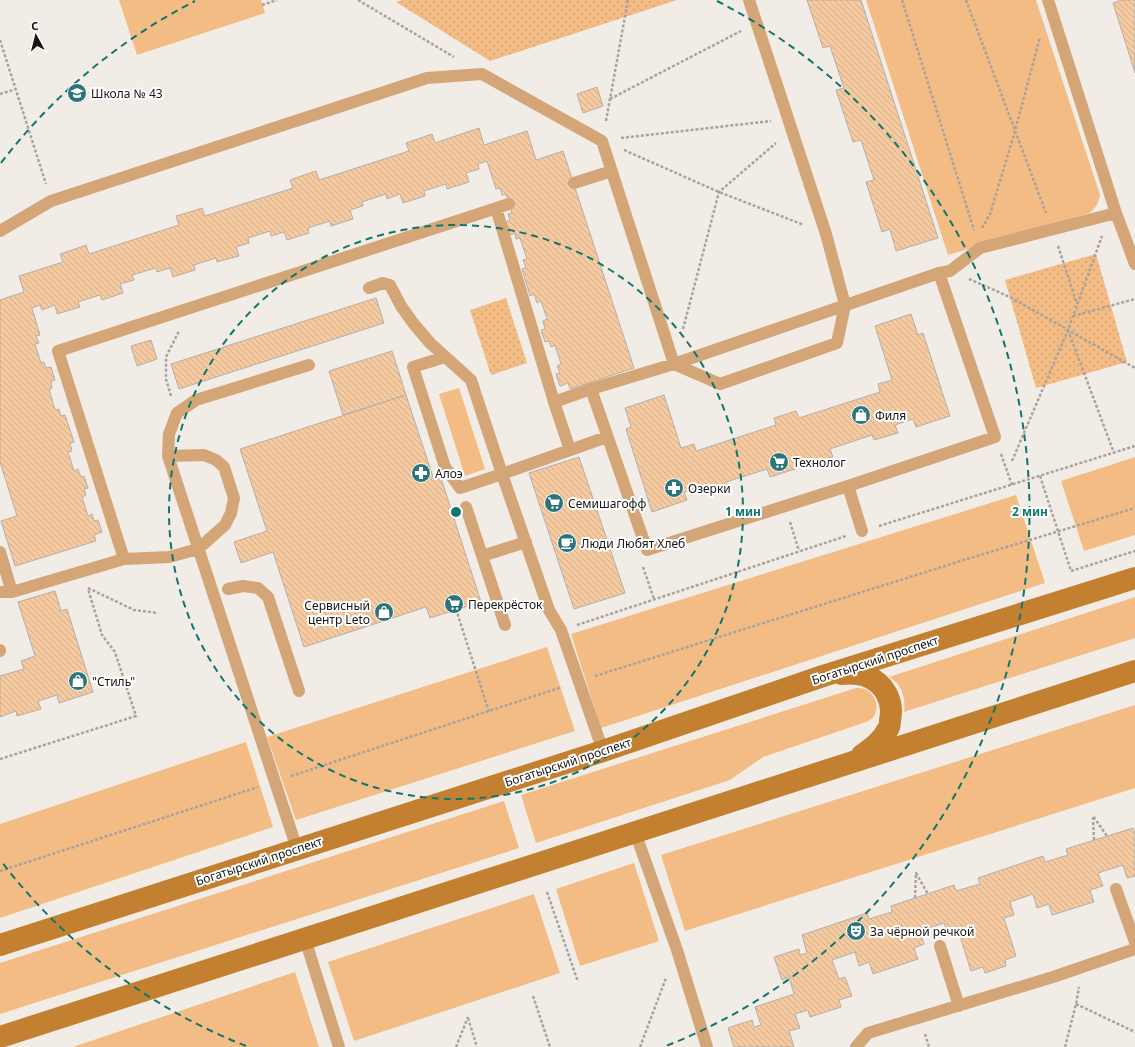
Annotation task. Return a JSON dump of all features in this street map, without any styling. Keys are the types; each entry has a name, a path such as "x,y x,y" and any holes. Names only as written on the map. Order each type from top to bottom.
{"main road":[{"name":"Богатырский проспект","path":"0,945 603,751 823,676 1135,578"},
{"path":"0,1037 1135,671"},
{"path":"823,676 853,673 866,676 877,682 885,691 890,700 892,711 889,729 876,746 853,761"}],"lane":[{"path":"0,231 51,202 426,78 482,74 602,141 674,364 720,384 837,343 845,306 826,234 749,0"},
{"path":"1048,0 1113,214 1135,264"},
{"path":"574,183 612,170"},
{"path":"124,559 58,351 509,204"},
{"path":"496,208 554,402 570,450"},
{"path":"554,402 590,389 674,364 944,272 978,243 1052,229 1113,214"},
{"path":"590,389 648,550 848,486 995,437 944,272"},
{"path":"369,288 383,283 390,285 401,306 430,343 471,380 549,610 561,630 603,751"},
{"path":"445,356 414,367 445,466 460,488 607,437"},
{"path":"297,849 168,456 169,434 177,413 196,400 309,365"},
{"path":"0,592 12,592 124,559 168,557 198,549 225,525 231,513 234,498 224,467 216,460 204,455 168,456"},
{"path":"848,486 862,531"},
{"path":"466,507 505,625"},
{"path":"482,556 526,542"},
{"path":"0,552 12,592"},
{"path":"228,590 243,586 258,588 268,597 299,691"},
{"path":"635,832 677,950 707,1047"},
{"path":"1116,889 1135,942"},
{"path":"305,939 339,1047"},
{"path":"940,946 959,1006"},
{"path":"856,1047 868,1033 959,1006 1135,949"}],"path":[{"path":"262,5 270,1 277,0"},
{"path":"358,0 482,74"},
{"path":"602,141 628,0"},
{"path":"902,0 978,243"},
{"path":"966,0 1052,229 1078,304"},
{"path":"610,99 756,23"},
{"path":"978,243 990,214 1015,131 1042,32"},
{"path":"0,40 51,202"},
{"path":"0,94 16,89"},
{"path":"602,141 790,124"},
{"path":"674,364 718,192 790,124"},
{"path":"602,141 718,192 826,234"},
{"path":"1012,460 1068,330 1113,214"},
{"path":"944,272 1010,297 1135,368"},
{"path":"1073,316 1135,299"},
{"path":"177,413 166,379 166,357 179,331 195,306"},
{"path":"1068,330 1114,452"},
{"path":"995,437 1012,485"},
{"path":"1040,476 1071,571 1135,551"},
{"path":"785,506 799,551"},
{"path":"648,550 642,562 654,599"},
{"path":"0,759 136,716 115,652 102,635 82,571"},
{"path":"88,588 134,610 158,613"},
{"path":"456,610 489,712"},
{"path":"1094,840 1093,816 1107,836"},
{"path":"915,898 916,873 928,894"},
{"path":"547,892 578,982"},
{"path":"640,1047 677,950"},
{"path":"1064,1047 1076,1004 1082,967"},
{"path":"533,996 550,1047"},
{"path":"1076,1004 1135,1032"},
{"path":"456,1047 468,1017 477,1047"}],"shaded area":[{"path":"119,0 261,0 265,13 137,55"},
{"path":"402,0 677,0 490,61 396,2"},
{"path":"866,0 1036,0 1100,195 1097,205 1090,213 948,255"},
{"path":"1096,254 1127,362 1036,388 1005,280"},
{"path":"506,298 527,363 491,375 470,310"},
{"path":"459,388 485,469 465,476 439,394"},
{"path":"1135,457 1135,535 1084,551 1061,481"},
{"path":"1016,495 1045,583 601,728 571,634"},
{"path":"1135,597 1135,638 904,712 904,697 900,687 889,677"},
{"path":"547,647 575,731 296,820 267,737"},
{"path":"856,688 869,691 876,701 876,712 868,721 763,757 730,780 536,843 521,795"},
{"path":"1135,705 1135,788 685,931 661,855"},
{"path":"246,742 273,827 0,918 0,824"},
{"path":"504,801 519,848 0,1014 0,963"},
{"path":"634,863 659,941 580,966 556,889"},
{"path":"534,894 560,973 354,1041 328,962"},
{"path":"295,972 319,1047 73,1047"}],"building":[{"path":"807,0 861,0 938,238 896,251 890,229 882,232 866,182 874,180 861,140 853,142 836,90 844,88 830,46 823,48"},
{"path":"1121,0 1135,0 1135,73 1113,3"},
{"path":"597,87 603,106 583,113 577,94"},
{"path":"479,128 484,145 527,131 536,160 563,151 634,368 570,389 568,383 560,386 556,374 560,373 557,366 561,364 555,345 551,347 549,341 545,342 541,330 545,329 543,321 547,319 541,301 537,303 534,294 530,296 522,269 526,268 523,260 527,259 520,238 516,239 515,233 510,235 506,222 510,220 508,214 512,213 506,194 502,195 500,188 496,189 487,161 478,164 479,169 466,173 469,182 447,189 446,184 424,191 425,196 403,203 400,194 387,199 386,194 362,202 363,206 350,210 353,219 331,226 330,221 308,228 309,233 287,240 284,232 271,236 270,231 248,238 249,243 236,247 239,256 217,262 216,258 194,265 195,270 173,277 170,268 157,272 156,268 132,275 134,280 120,284 123,293 102,300 100,295 78,302 80,307 57,314 55,305 42,310 40,305 32,308 40,335 36,336 39,343 35,344 41,363 44,362 46,368 51,367 55,380 51,381 52,388 49,389 55,410 59,409 61,416 65,415 74,442 70,443 72,451 68,452 74,471 78,469 81,477 84,476 88,488 84,489 86,495 82,497 88,516 92,514 94,521 98,520 102,532 94,535 96,541 15,566 1,521 17,516 0,462 0,300 24,292 19,276 63,262 60,254 86,245 89,254 179,225 176,216 202,208 205,216 293,188 290,180 316,171 319,180 409,151 406,143 432,134 435,143"},
{"path":"376,298 384,323 179,389 171,364"},
{"path":"911,314 918,335 923,333 950,416 916,427 913,419 895,425 898,433 874,440 872,435 830,449 833,457 770,477 767,469 726,482 728,487 706,494 703,486 684,492 687,500 652,512 626,429 631,427 625,408 664,395 681,448 694,444 696,451 776,425 774,418 796,411 799,418 880,392 878,384 892,380 875,326"},
{"path":"151,340 157,359 137,366 131,346"},
{"path":"392,351 406,395 343,415 329,371"},
{"path":"406,395 434,480 441,478 481,602 430,618 426,607 304,647 273,552 241,563 234,542 267,531 240,449"},
{"path":"579,457 625,593 574,609 529,473"},
{"path":"55,591 61,611 67,609 93,692 59,703 57,695 38,701 41,709 17,716 16,711 0,717 0,676 24,669 21,661 35,656 18,602"},
{"path":"1133,828 1135,833 1135,876 1127,878 1123,865 1098,873 1103,886 1090,890 1094,902 1052,915 1049,904 1037,908 1033,894 1010,902 1014,915 1004,918 1016,956 1005,960 1006,966 985,973 983,967 971,971 959,933 949,936 944,923 920,931 924,944 914,948 918,959 873,974 869,962 859,966 855,952 832,960 839,979 845,977 852,996 839,1000 841,1007 810,1017 808,1010 795,1014 800,1028 789,1031 794,1047 734,1047 728,1028 752,1020 754,1027 761,1025 755,1007 794,994 789,977 782,980 774,957 799,949 800,955 807,953 802,935 867,913 869,919 892,912 891,906 954,885 956,891 980,884 978,878 1043,856 1045,862 1068,855 1066,849"}],"place":[{"name":"Школа № 43","path":"77,93"},
{"name":"Филя","path":"861,415"},
{"name":"Технолог","path":"779,462"},
{"name":"Алоэ","path":"421,473"},
{"name":"Озерки","path":"674,488"},
{"name":"Семишагофф","path":"554,503"},
{"name":"Люди Любят Хлеб","path":"567,543"},
{"name":"Перекрёсток","path":"454,604"},
{"name":"Сервисный центр Leto","path":"384,612"},
{"name":"\"Стиль\"","path":"78,681"},
{"name":"За чёрной речкой","path":"856,931"}]}
